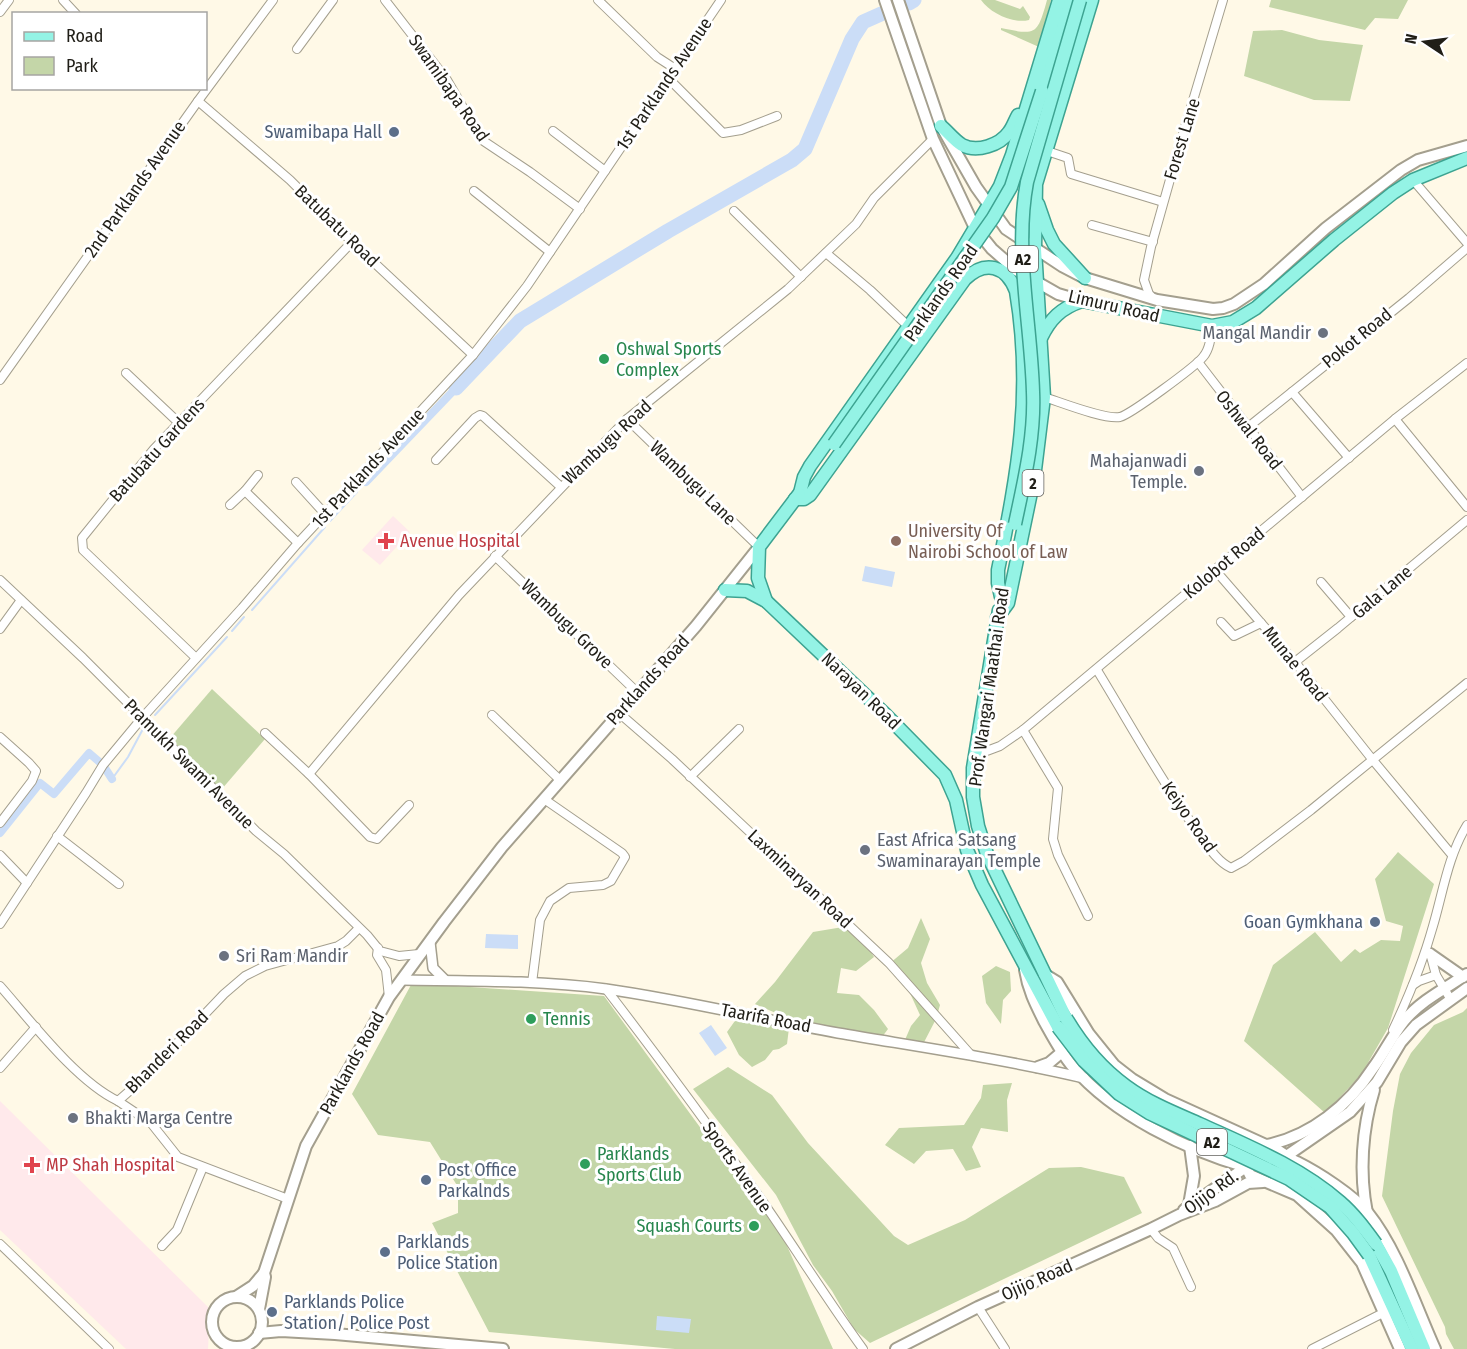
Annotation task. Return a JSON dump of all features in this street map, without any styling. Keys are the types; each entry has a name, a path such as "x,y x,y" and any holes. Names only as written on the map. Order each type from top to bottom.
{"main road":[{"name":"Limuru Road","path":"885,0 933,139 975,228 1016,270 1058,294 1082,301 1212,326 1233,322 1256,308 1376,206 1413,180 1467,158"},
{"name":"Limuru Road","path":"898,0 941,126 988,206 1006,229 1085,278 1157,300 1213,309 1234,304 1264,284 1326,228 1401,170 1418,160 1467,146"},
{"path":"1001,597 998,570 1020,452 1025,376 1016,291 1012,280 994,268 984,267 974,271 965,279 810,495 804,499 797,496 810,466 957,258 1000,186 1012,155 1059,0"},
{"name":"Parklands Road","path":"236,1297 252,1286 264,1273 306,1146 389,997 419,954 472,884 560,780 638,693 759,547 993,219 1011,186 1069,0"},
{"name":"Prof. Wangari Maathai Road","path":"1080,0 1023,200 1021,231 1034,395 1029,454 1001,597 974,768 973,797 978,826 987,854 1044,974 1062,1022 1091,1054 1128,1087 1168,1110 1306,1177 1341,1203 1376,1244 1391,1271 1424,1349"},
{"name":"2","path":"998,618 1008,603 1035,478 1044,397 1036,281 1036,184 1092,0"},
{"path":"941,126 961,145 972,148 995,143 1010,131 1035,79"},
{"path":"1035,194 1054,244 1085,278"},
{"path":"1040,342 1048,323 1055,315 1070,305 1082,301"},
{"path":"759,547 758,578 766,601"},
{"path":"725,590 747,591 766,601"},
{"name":"Narayan Road","path":"766,601 924,752 945,775 951,786"},
{"name":"Prof. Wangari Maathai Road","path":"951,786 972,863 1025,967 1062,1022 1084,1061 1119,1094 1149,1113 1276,1172 1313,1194 1330,1208 1369,1255 1400,1349"},
{"path":"1429,950 1465,975"},
{"name":"Prof. Wangari Maathai Road","path":"1025,967 1031,996 1062,1052 1084,1078 1126,1111 1171,1137 1216,1158 1246,1167"},
{"name":"Prof. Wangari Maathai Road","path":"1044,974 1057,982 1089,1034 1114,1065 1132,1079 1165,1099 1266,1145"},
{"name":"Ojijo Rd.","path":"1179,1215 1189,1204 1246,1167 1244,1158 1248,1150 1257,1146 1287,1141 1308,1130 1338,1109 1355,1092 1373,1068 1404,1020 1419,1006 1465,975"},
{"path":"1286,1157 1350,1112 1377,1082 1401,1042 1416,1025 1467,988"},
{"path":"1038,1067 1053,1060 1062,1052"},
{"path":"1367,1213 1363,1188 1363,1158 1370,1104 1377,1082"},
{"path":"1266,1145 1274,1147 1286,1157 1312,1170 1340,1189 1367,1213 1388,1246 1434,1349"},
{"path":"1189,1204 1194,1176 1190,1146"},
{"name":"Ojijo Rd.","path":"1179,1215 1215,1201 1248,1183 1277,1178 1284,1170 1286,1157"},
{"path":"1246,1167 1250,1175 1266,1181"},
{"name":"Prof. Wangari Maathai Road","path":"1266,1181 1297,1195 1336,1230 1362,1263 1412,1349"},
{"name":"Ojijo Road","path":"896,1349 978,1307 1179,1215"},
{"name":"Parklands Road","path":"260,1313 266,1277 264,1273"},
{"path":"1401,1273 1414,1313 1411,1319"},
{"path":"216,1349 212,1322 216,1308 228,1298 244,1298 253,1302 260,1313 281,1331"},
{"path":"216,1337 222,1343 237,1348 246,1346 260,1333 260,1313"},
{"path":"260,1333 281,1331 335,1334 503,1349"}],"street":[{"path":"0,12 9,0"},
{"path":"63,0 74,12"},
{"name":"2nd Parklands Avenue","path":"207,86 273,0"},
{"path":"297,49 333,0"},
{"name":"Swamibapa Road","path":"385,0 447,80 482,140 580,209"},
{"path":"598,0 657,57 674,68"},
{"name":"1st Parklands Avenue","path":"0,924 93,780 142,718 298,543 473,355 550,252 722,0"},
{"name":"Forest Lane","path":"1144,280 1163,202 1223,0"},
{"path":"668,78 723,133 741,130 777,116"},
{"name":"2nd Parklands Avenue","path":"0,380 205,90"},
{"name":"Batubatu Road","path":"198,101 290,180 352,242 473,355"},
{"path":"553,131 605,171"},
{"name":"Wambugu Road","path":"309,774 459,595 627,418 768,307 801,277 856,224 874,198 933,139"},
{"path":"1047,151 1068,158 1071,174 1163,202"},
{"path":"1413,180 1467,243"},
{"path":"474,191 550,252"},
{"path":"734,211 801,277"},
{"path":"1092,225 1153,242"},
{"name":"Batubatu Gardens","path":"196,658 82,550 81,543 86,531 154,449 352,242"},
{"name":"Pokot Road","path":"1248,428 1467,248"},
{"path":"825,253 870,290 908,326"},
{"path":"1124,291 1132,290 1144,280 1149,294 1157,300"},
{"path":"1044,397 1100,414 1120,417 1139,408 1198,362 1207,351 1212,326"},
{"name":"Oshwal Road","path":"1198,362 1302,497"},
{"name":"Kolobot Road","path":"976,755 1000,746 1023,730 1395,419 1467,363"},
{"path":"126,373 179,423"},
{"path":"1292,392 1349,458"},
{"path":"436,460 480,415 561,487"},
{"name":"Wambugu Lane","path":"627,418 759,547"},
{"path":"1395,419 1467,507"},
{"path":"230,505 258,475"},
{"path":"296,482 326,515"},
{"path":"245,491 298,543"},
{"name":"Gala Lane","path":"1294,662 1351,618 1467,520"},
{"name":"Wambugu Grove","path":"495,556 638,693"},
{"name":"Munae Road","path":"1216,570 1452,855"},
{"name":"Pramukh Swami Avenue","path":"0,580 256,831 284,854 379,947 380,951 392,956 419,954"},
{"path":"1321,582 1351,618"},
{"path":"0,629 21,600"},
{"path":"1221,622 1234,636 1261,623"},
{"name":"Keiyo Road","path":"1097,670 1176,801 1214,853 1224,865 1231,868 1244,861 1372,759"},
{"path":"1372,759 1467,683"},
{"name":"Laxminaryan Road","path":"619,713 889,963 971,1055"},
{"path":"492,715 560,780"},
{"path":"690,777 739,729"},
{"path":"1023,730 1058,788 1053,839 1058,855 1088,916"},
{"path":"265,733 374,838 377,839 409,805"},
{"path":"0,737 36,771 32,781 0,823"},
{"path":"532,983 540,920 550,901 569,888 603,885 610,881 625,857 544,799"},
{"path":"1385,1047 1429,950 1452,855 1467,825"},
{"path":"57,836 119,884"},
{"path":"0,855 27,883"},
{"name":"Bhanderi Road","path":"0,986 93,1086 118,1101 142,1080 224,994 245,976 265,966 338,946 359,928"},
{"path":"430,942 433,968 445,980"},
{"path":"379,947 377,955 386,970 389,997"},
{"path":"1429,950 1436,975 1451,1000"},
{"path":"1413,986 1419,981 1436,975"},
{"name":"Taarifa Road","path":"402,980 532,983 606,989 1038,1067 1084,1078"},
{"name":"Sports Avenue","path":"606,989 765,1204 828,1302 863,1349"},
{"path":"0,1068 36,1027"},
{"path":"118,1101 151,1123 178,1157 288,1199"},
{"path":"162,1246 177,1230 203,1167"},
{"path":"1151,1229 1158,1238 1173,1248 1191,1287"},
{"path":"0,1244 109,1349"},
{"path":"978,1307 1005,1349"},
{"path":"1312,1349 1389,1310"}],"shaded area":[{"name":"Avenue Hospital","path":"393,516 410,532 380,565 362,550"},
{"name":"MP Shah Hospital","path":"0,1101 210,1309 208,1349 126,1349 0,1230"}],"green space":[{"path":"981,0 995,0 1020,9 1023,6 1030,17 1029,20 1009,19 990,9"},
{"path":"1047,0 1051,0 1039,47 1001,30 1001,28 1028,32 1033,30 1041,21"},
{"path":"1271,0 1408,0 1398,19 1375,18 1365,30 1269,7"},
{"path":"1282,30 1319,40 1363,45 1350,101 1314,100 1244,76 1253,31"},
{"path":"212,689 265,739 221,790 170,738"},
{"path":"1398,852 1434,884 1388,1028 1361,1075 1325,1113 1244,1041 1273,965 1315,932 1341,962 1355,949 1360,953 1381,940 1400,941 1403,926 1386,921 1375,879"},
{"path":"921,918 930,939 921,963 927,983 940,1005 936,1019 920,1050 901,1049 911,1026 920,1015 909,991 889,964 908,948"},
{"path":"843,927 861,936 874,957 856,971 841,968 837,993 859,995 874,1010 888,1029 876,1045 819,1032 755,1004 813,932"},
{"path":"996,966 1010,972 1011,991 1003,1000 1001,1024 986,1003 982,976"},
{"name":"Parklands Sports Club","path":"412,983 604,996 743,1186 771,1210 833,1349 675,1349 489,1332 432,1223 458,1213 458,1187 430,1142 378,1135 352,1094"},
{"path":"1467,1008 1467,1349 1454,1349 1382,1196 1400,1074 1411,1053 1434,1025"},
{"path":"737,1018 789,1028 787,1044 773,1050 765,1060 752,1067 739,1055 727,1032"},
{"path":"728,1067 772,1095 808,1143 894,1236 908,1245 965,1220 1049,1168 1081,1167 1124,1177 1142,1213 870,1343 854,1329 832,1291 813,1265 776,1195 693,1089"},
{"path":"1012,1083 1007,1100 1008,1132 981,1128 972,1147 981,1167 966,1171 953,1149 926,1151 914,1164 885,1145 899,1128 964,1125 981,1098 983,1085"}],"water":[{"path":"865,566 895,572 892,587 862,581"},
{"path":"486,934 518,935 518,949 485,948"},
{"path":"711,1025 727,1048 715,1056 699,1033"},
{"path":"657,1316 691,1319 689,1333 656,1330"}],"waterway":[{"path":"909,3 914,0"},
{"path":"456,388 520,321 668,231 792,160 805,149 852,39 863,22 881,14"},
{"path":"366,482 456,388"},
{"path":"330,521 357,492"},
{"path":"252,610 325,527"},
{"path":"232,631 244,617"},
{"path":"155,715 227,637"},
{"path":"112,779 128,757 144,727"},
{"path":"0,833 40,783 54,794 89,753 103,765 112,779"}],"place":[{"name":"Swamibapa Hall","path":"394,132"},
{"name":"Mangal Mandir","path":"1323,333"},
{"name":"Oshwal Sports Complex","path":"604,359"},
{"name":"Mahajanwadi Temple.","path":"1199,471"},
{"name":"Avenue Hospital","path":"386,541"},
{"name":"University Of Nairobi School of Law","path":"896,541"},
{"name":"East Africa Satsang Swaminarayan Temple","path":"865,850"},
{"name":"Goan Gymkhana","path":"1375,922"},
{"name":"Sri Ram Mandir","path":"224,956"},
{"name":"Tennis","path":"531,1019"},
{"name":"Bhakti Marga Centre","path":"73,1118"},
{"name":"Parklands Sports Club","path":"585,1164"},
{"name":"MP Shah Hospital","path":"32,1165"},
{"name":"Post Office Parkalnds","path":"426,1180"},
{"name":"Squash Courts","path":"754,1226"},
{"name":"Parklands Police Station","path":"385,1252"},
{"name":"Parklands Police Station/ Police Post","path":"272,1312"}]}
